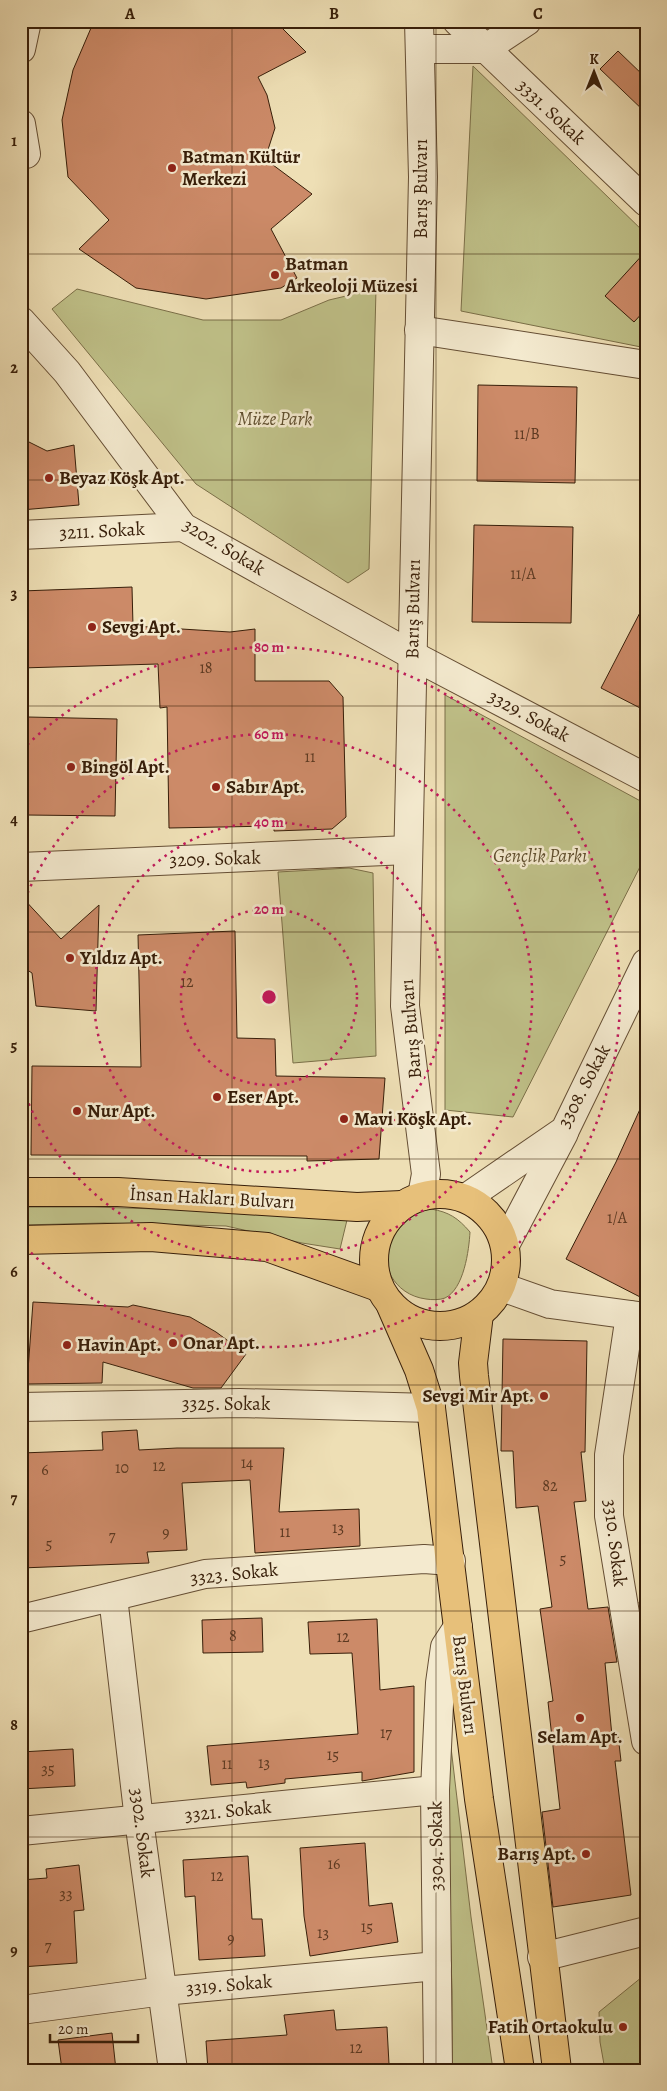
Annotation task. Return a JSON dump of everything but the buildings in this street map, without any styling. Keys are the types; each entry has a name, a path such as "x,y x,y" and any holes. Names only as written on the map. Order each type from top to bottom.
{"main road":[{"name":"İnsan Hakları Bulvarı","path":"21,1192 118,1192 357,1206 412,1200"},
{"path":"21,1240 151,1237 267,1247 384,1296 406,1318 424,1325 443,1327 462,1324 479,1314 492,1302 502,1287 507,1266 505,1245 497,1226 483,1210 466,1198 444,1193 412,1200 386,1221 376,1242 373,1264 384,1296"},
{"name":"Barış Bulvarı","path":"384,1296 419,1370 431,1408 479,1799 520,2070"},
{"path":"479,1314 473,1364 474,1376 557,2070"}],"street":[{"path":"21,49 28,21"},
{"name":"Barış Bulvarı","path":"412,1200 426,1174 405,1006 423,177 419,21"},
{"name":"3331. Sokak","path":"457,21 646,202"},
{"path":"420,49 485,49 527,21"},
{"path":"21,124 26,154"},
{"name":"3202. Sokak","path":"21,321 67,372 183,527 412,655"},
{"path":"419,330 646,365"},
{"name":"3211. Sokak","path":"21,535 183,527"},
{"name":"3329. Sokak","path":"412,655 646,778"},
{"name":"3209. Sokak","path":"21,867 408,850"},
{"name":"3308. Sokak","path":"466,1198 565,1130 646,963"},
{"path":"505,1245 565,1130"},
{"path":"502,1287 550,1304 638,1316"},
{"name":"3310. Sokak","path":"638,1316 609,1455 609,1516 646,1741"},
{"name":"3325. Sokak","path":"21,1407 240,1403 431,1408"},
{"name":"3323. Sokak","path":"21,1619 205,1574 424,1559 451,1561"},
{"name":"3302. Sokak","path":"113,1597 173,2070"},
{"name":"3304. Sokak","path":"438,2070 435,1790 440,1683 445,1647 458,1627"},
{"name":"3321. Sokak","path":"21,1831 435,1790"},
{"path":"542,1957 646,1931"},
{"name":"3319. Sokak","path":"21,2010 163,1991 438,1966"}],"green space":[{"path":"473,66 646,234 646,348 461,311"},
{"name":"Müze Park","path":"77,289 203,320 281,320 329,300 376,289 369,569 348,583 196,484 52,309"},
{"name":"Gençlik Parkı","path":"445,695 646,804 646,855 513,1117 445,1110"},
{"path":"349,868 373,873 376,1056 293,1063 278,872"},
{"path":"21,1207 93,1207 318,1214 347,1220 340,1249 302,1243 226,1226 104,1223 21,1225"},
{"path":"431,1209 453,1216 470,1232 467,1258 461,1278 451,1293 445,1298 438,1299 415,1296 405,1291 391,1276 386,1256 390,1234 397,1223 407,1216"},
{"path":"445,1739 450,1739 471,1917 493,2070 452,2070 452,1992"},
{"name":"Fatih Ortaokulu","path":"646,1976 646,2070 605,2070 600,2042 599,2012 642,1977"}],"place":[{"name":"Batman Kültür Merkezi","path":"172,168"},
{"name":"Batman Arkeoloji Müzesi","path":"275,275"},
{"name":"Beyaz Köşk Apt.","path":"49,478"},
{"name":"Sevgi Apt.","path":"92,627"},
{"name":"Bingöl Apt.","path":"71,767"},
{"name":"Sabır Apt.","path":"216,787"},
{"name":"Yıldız Apt.","path":"70,958"},
{"name":"Eser Apt.","path":"217,1097"},
{"name":"Nur Apt.","path":"77,1111"},
{"name":"Mavi Köşk Apt.","path":"344,1119"},
{"name":"Onar Apt.","path":"173,1343"},
{"name":"Havin Apt.","path":"67,1345"},
{"name":"Sevgi Mir Apt.","path":"544,1396"},
{"name":"Selam Apt.","path":"580,1718"},
{"name":"Barış Apt.","path":"586,1854"},
{"name":"Fatih Ortaokulu","path":"623,2027"}]}
